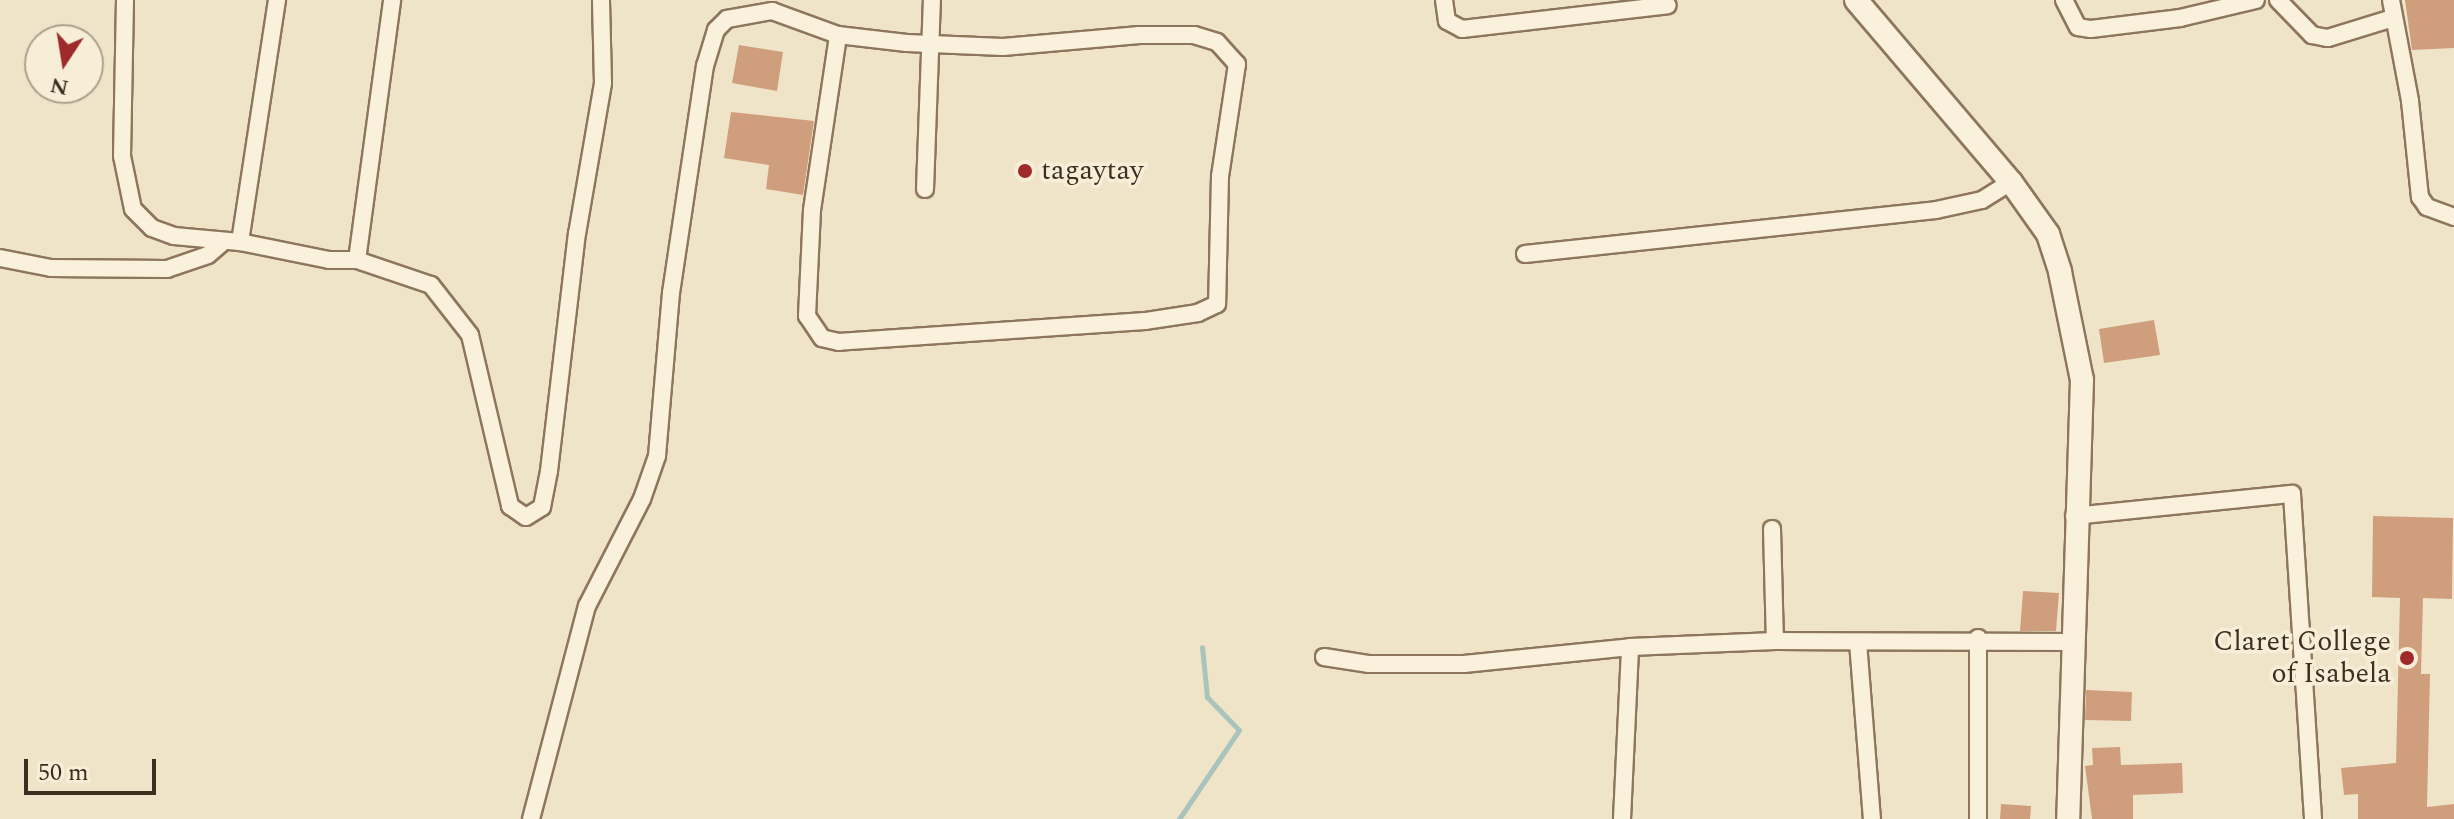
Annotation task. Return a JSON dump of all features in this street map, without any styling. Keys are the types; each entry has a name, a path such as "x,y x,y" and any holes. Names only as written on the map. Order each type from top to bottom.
{"street":[{"path":"125,0 122,156 133,209 152,228 329,260 357,260 431,285 457,312 479,367 510,506 526,517 536,515 549,471 577,234 603,83 601,0"},
{"path":"0,258 63,269 167,269 208,255 231,242 277,0"},
{"path":"357,260 392,0"},
{"path":"925,189 928,43 932,0"},
{"path":"1444,0 1447,21 1462,29 1668,5"},
{"path":"1856,0 2011,182 2048,234 2082,380 2074,516 2076,642 2068,819"},
{"path":"2064,0 2078,27 2091,29 2180,18 2256,0"},
{"path":"2278,0 2312,35 2328,38 2393,18"},
{"path":"2391,0 2422,204 2454,217"},
{"path":"531,819 587,606 642,499 657,456 671,293 711,42 727,19 772,11 838,35 1003,47 1194,35 1231,52 1237,64 1220,176 1217,304 1198,313 1145,321 839,342 822,338 807,316 810,255 838,35"},
{"path":"1525,254 1936,210 1982,200 2011,182"},
{"path":"2074,516 2292,494 2313,819"},
{"path":"1772,529 1775,641"},
{"path":"1324,657 1369,664 1464,664 1630,647 1775,641 1978,638 2076,642"},
{"path":"1978,638 1978,819"},
{"path":"1858,642 1872,819"},
{"path":"1622,819 1630,647"}],"building":[{"path":"2405,0 2454,0 2454,48 2412,50"},
{"path":"739,45 783,52 777,91 732,83"},
{"path":"731,112 814,121 803,195 766,189 769,165 724,158"},
{"path":"2154,320 2160,355 2104,363 2099,329"},
{"path":"2373,516 2453,518 2452,599 2423,598 2421,674 2430,674 2427,807 2454,804 2454,819 2358,819 2358,794 2344,795 2341,768 2396,763 2400,598 2372,597"},
{"path":"2023,591 2059,593 2056,631 2020,631"},
{"path":"2086,690 2132,692 2131,721 2085,720"},
{"path":"2120,747 2121,765 2182,763 2183,793 2133,795 2133,819 2092,819 2085,766 2093,765 2092,748"},
{"path":"2001,804 2031,806 2030,819 2000,819"}],"waterway":[{"path":"1179,819 1239,730 1207,697 1202,647"}],"place":[{"name":"tagaytay","path":"1025,171"},
{"name":"Claret College of Isabela","path":"2407,658"}]}
